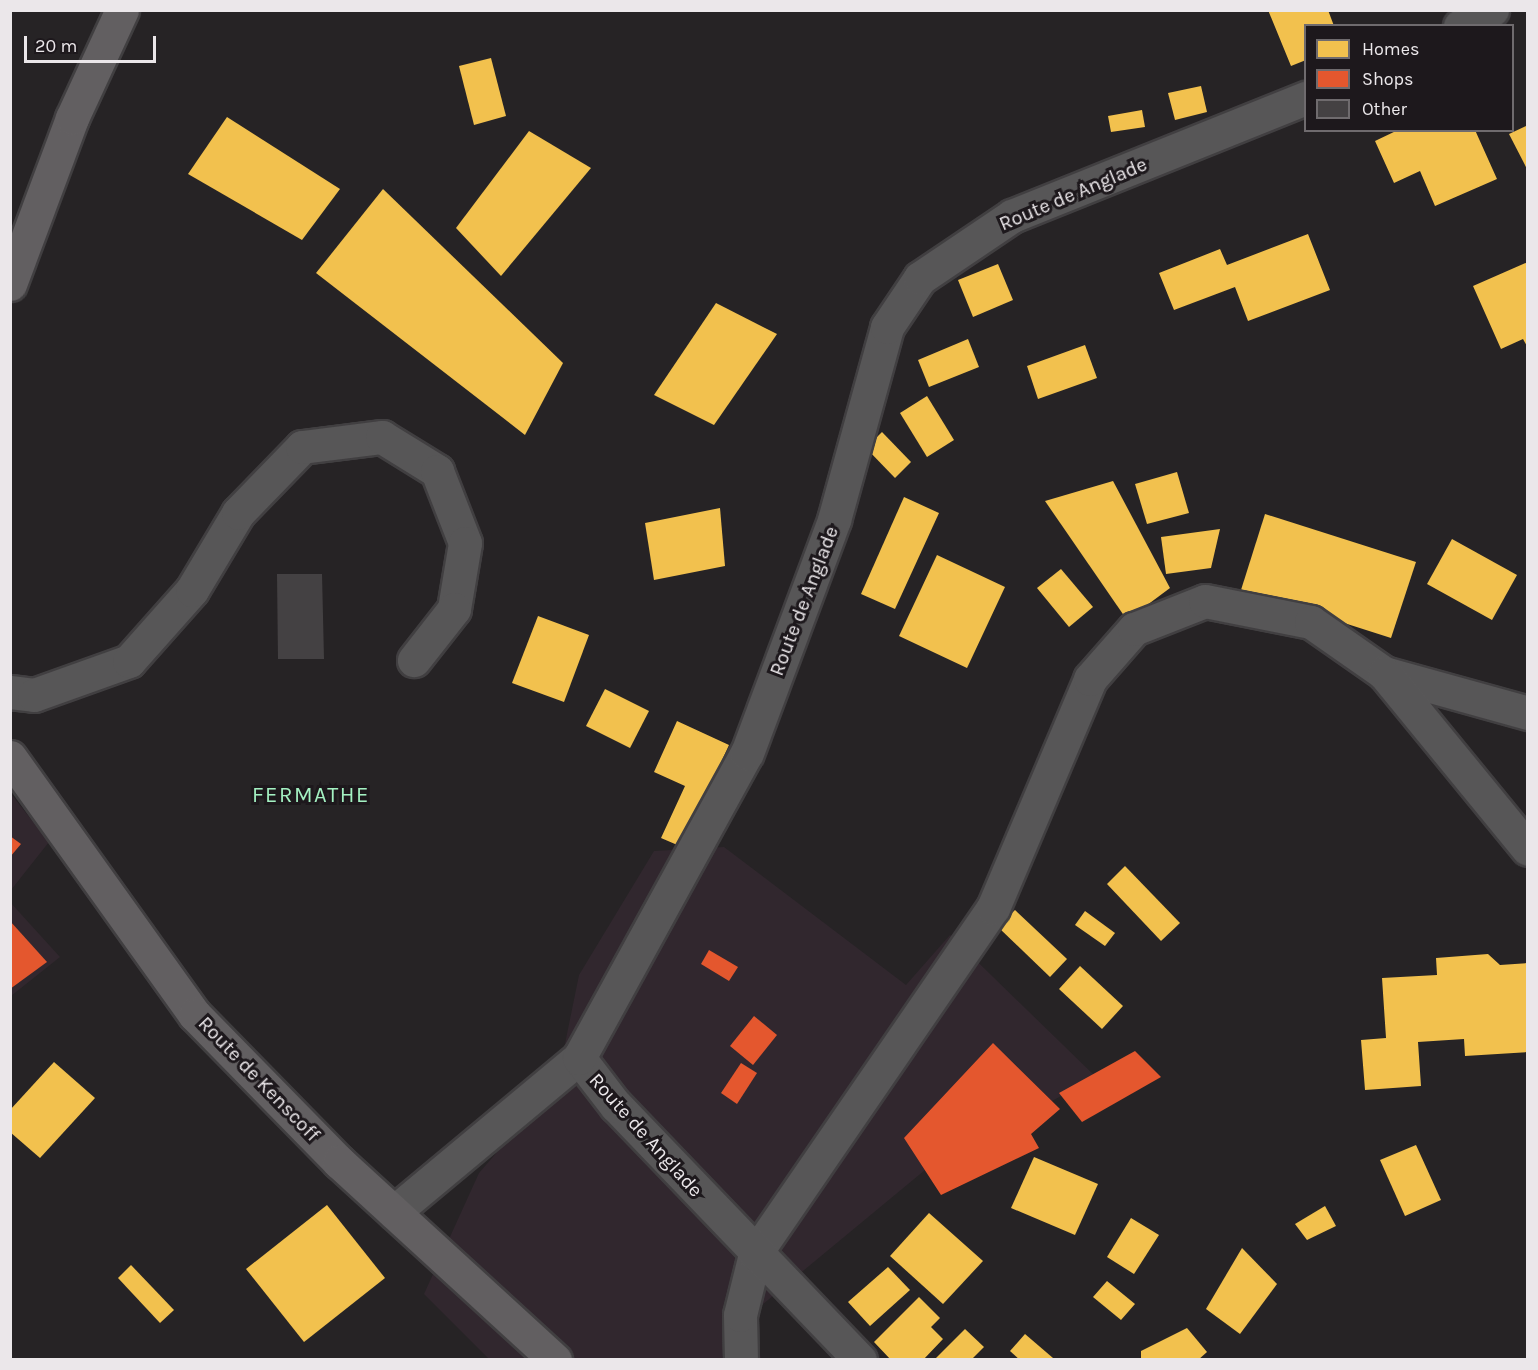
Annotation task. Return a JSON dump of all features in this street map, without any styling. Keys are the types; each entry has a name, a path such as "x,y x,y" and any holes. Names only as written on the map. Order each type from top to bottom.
{"main road":[{"path":"10,284 72,118 122,10"},
{"name":"Route de Kenscoff","path":"10,757 195,1015 394,1212 555,1359"}],"street":[{"path":"1464,24 1492,10"},
{"name":"Route de Anglade","path":"860,1359 755,1254 616,1106 579,1058 747,753 834,520 887,327 920,278 1012,216 1304,98"},
{"path":"10,693 33,695 129,661 192,590 238,513 302,447 382,437 437,471 465,543 454,609 414,660"},
{"path":"741,1359 740,1315 755,1254 993,909 1090,679 1134,629 1205,601 1311,622 1384,673 1527,849"},
{"path":"1384,673 1527,713"},
{"path":"394,1212 579,1058"}],"shaded area":[{"path":"11,794 49,842 11,890"},
{"path":"724,847 906,985 950,935 1096,1077 925,1170 751,1314 761,1359 489,1359 424,1294 479,1173 557,1083 579,975 654,851"},
{"path":"10,902 60,957 11,996 10,996"}],"building: Homes":[{"path":"1268,10 1328,10 1333,24 1304,24 1304,61 1291,66"},
{"path":"491,58 506,116 474,125 459,66"},
{"path":"1201,86 1207,112 1175,120 1168,93"},
{"path":"1142,110 1145,127 1111,132 1108,116"},
{"path":"227,117 340,189 302,240 188,174"},
{"path":"1528,125 1528,171 1509,134"},
{"path":"529,131 591,168 501,276 456,228"},
{"path":"1394,132 1476,132 1497,179 1435,206 1420,171 1394,183 1375,141"},
{"path":"383,189 563,363 525,435 316,273"},
{"path":"1308,234 1330,290 1248,321 1235,287 1174,310 1159,273 1220,249 1227,265"},
{"path":"1528,262 1528,348 1523,339 1501,349 1473,286"},
{"path":"998,264 1013,300 973,317 958,280"},
{"path":"716,303 777,334 714,425 654,395"},
{"path":"968,339 979,367 929,387 918,360"},
{"path":"1085,345 1097,378 1038,399 1027,366"},
{"path":"927,396 954,440 927,457 900,413"},
{"path":"882,432 911,462 895,478 866,448"},
{"path":"1177,472 1189,513 1147,524 1135,484"},
{"path":"1113,481 1170,588 1127,620 1045,501"},
{"path":"904,497 939,513 895,609 861,594"},
{"path":"720,508 725,566 654,580 645,523"},
{"path":"1265,514 1416,562 1391,638 1241,590"},
{"path":"1220,529 1211,568 1166,574 1161,537"},
{"path":"1452,539 1517,575 1492,620 1427,584"},
{"path":"937,555 1005,587 967,668 899,636"},
{"path":"1061,569 1093,607 1069,627 1037,588"},
{"path":"538,616 589,635 564,702 512,683"},
{"path":"605,689 649,711 630,748 586,726"},
{"path":"677,721 729,745 682,847 661,838 685,786 654,772"},
{"path":"1125,866 1180,923 1161,941 1107,884"},
{"path":"1015,910 1067,959 1050,977 998,927"},
{"path":"1085,911 1115,933 1105,946 1075,925"},
{"path":"1488,954 1500,965 1528,963 1528,1052 1465,1056 1464,1039 1418,1042 1421,1086 1365,1090 1361,1040 1386,1038 1382,978 1437,975 1436,958"},
{"path":"1080,966 1123,1006 1102,1029 1059,989"},
{"path":"54,1062 95,1098 40,1158 10,1132 10,1110"},
{"path":"1416,1145 1441,1200 1405,1216 1380,1160"},
{"path":"1034,1157 1098,1184 1075,1235 1011,1208"},
{"path":"327,1205 385,1278 304,1342 246,1269"},
{"path":"1325,1206 1336,1226 1307,1240 1295,1224"},
{"path":"929,1213 983,1261 943,1304 890,1256"},
{"path":"1131,1218 1159,1235 1134,1274 1107,1257"},
{"path":"1242,1248 1277,1284 1240,1334 1206,1309"},
{"path":"131,1265 174,1310 160,1323 118,1278"},
{"path":"888,1267 910,1290 870,1326 848,1302"},
{"path":"1107,1281 1135,1304 1121,1320 1093,1297"},
{"path":"919,1297 940,1318 931,1327 943,1339 923,1360 891,1360 874,1342"},
{"path":"1187,1328 1207,1352 1198,1360 1141,1360 1141,1351"},
{"path":"965,1329 984,1347 971,1360 934,1360"},
{"path":"1025,1334 1053,1358 1051,1360 1020,1360 1010,1351"}],"building: Shops":[{"path":"10,836 21,844 10,857"},
{"path":"10,921 47,962 10,989"},
{"path":"709,950 738,967 729,981 701,964"},
{"path":"754,1016 777,1035 753,1065 730,1046"},
{"path":"993,1043 1060,1109 1031,1134 1039,1148 941,1195 904,1138"},
{"path":"1135,1051 1161,1077 1082,1122 1059,1093"},
{"path":"741,1063 757,1073 737,1104 721,1093"}],"building: Other":[{"path":"277,574 322,574 324,659 278,659"}],"district":[{"name":"FERMATHE","path":"311,796"}]}
